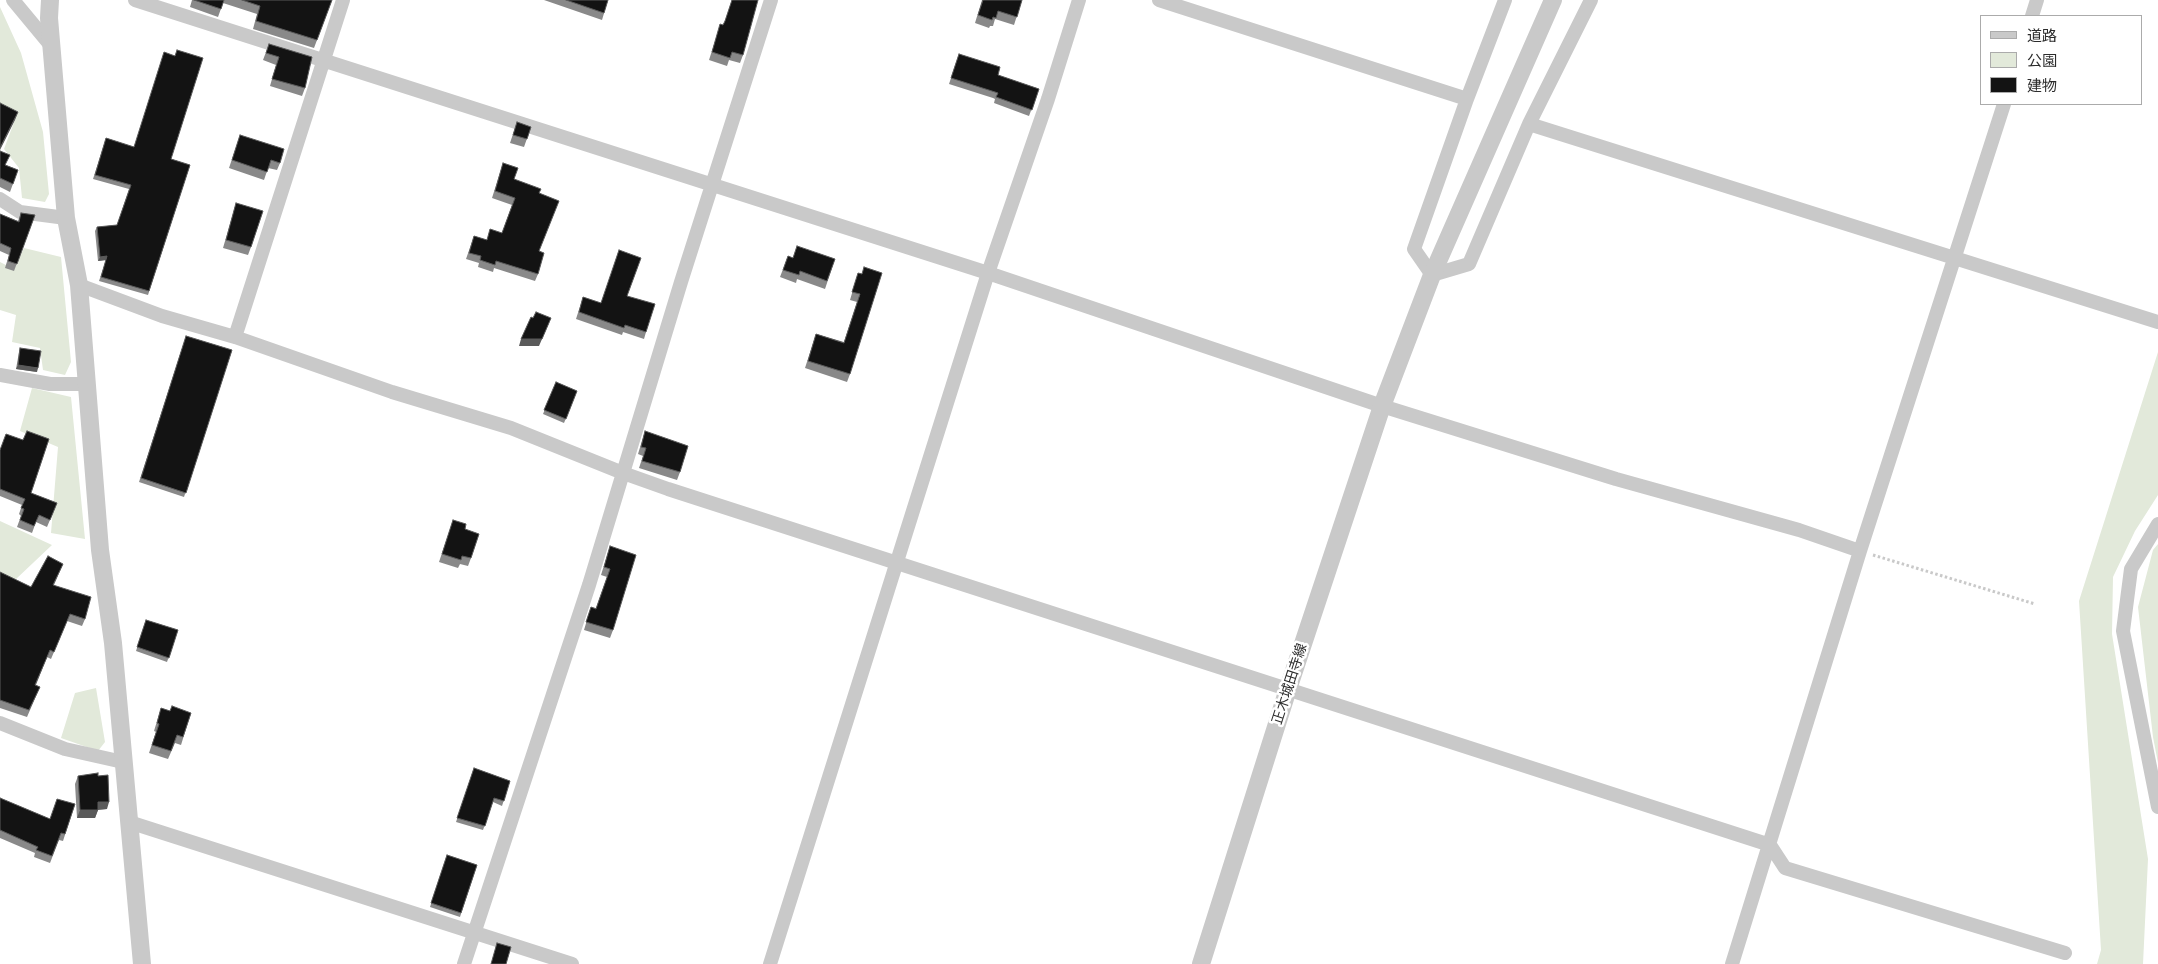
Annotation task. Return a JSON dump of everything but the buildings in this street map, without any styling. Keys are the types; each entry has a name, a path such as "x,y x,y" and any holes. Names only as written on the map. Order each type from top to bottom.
{"street":[{"path":"13,0 52,47"},
{"path":"50,0 49,18 66,218 79,285 100,550 113,643 142,964"},
{"path":"135,0 988,274 1382,406 1616,479 1799,530 1860,552"},
{"path":"235,337 343,0"},
{"path":"464,964 589,585 771,0"},
{"path":"770,964 988,274 1048,99 1079,0"},
{"path":"1158,0 1467,99"},
{"path":"1505,0 1467,99 1414,249 1432,275 1469,264 1529,124 1591,0"},
{"name":"正木城田寺線","path":"1201,964 1288,689 1382,406 1432,275 1553,0"},
{"path":"2032,15 2037,0"},
{"path":"1732,964 1860,552 2004,105"},
{"path":"1529,124 2158,322"},
{"path":"0,199 20,212 66,218"},
{"path":"79,285 162,316 235,337 392,392 511,428 623,474 1770,845 1785,868 2065,953"},
{"path":"0,375 50,384 88,384"},
{"path":"2158,524 2131,569 2123,631 2158,807"},
{"path":"0,723 64,749 123,762"},
{"path":"129,822 572,964"}],"path":[{"path":"1860,552 2035,604"}],"green space":[{"path":"0,7 21,53 43,132 49,194 45,202 22,198 19,168 4,149 16,117 0,107"},
{"path":"24,248 61,257 71,362 65,375 43,370 40,348 12,342 16,315 0,310 0,262 14,269"},
{"path":"2158,352 2158,495 2135,531 2113,577 2112,634 2148,859 2143,964 2097,964 2101,950 2079,601"},
{"path":"32,388 71,397 85,539 51,533 58,447 20,431"},
{"path":"0,521 52,545 15,580 0,576"},
{"path":"2158,544 2158,763 2153,737 2138,607 2153,550"},
{"path":"96,688 105,742 98,751 61,738 75,693"}]}
